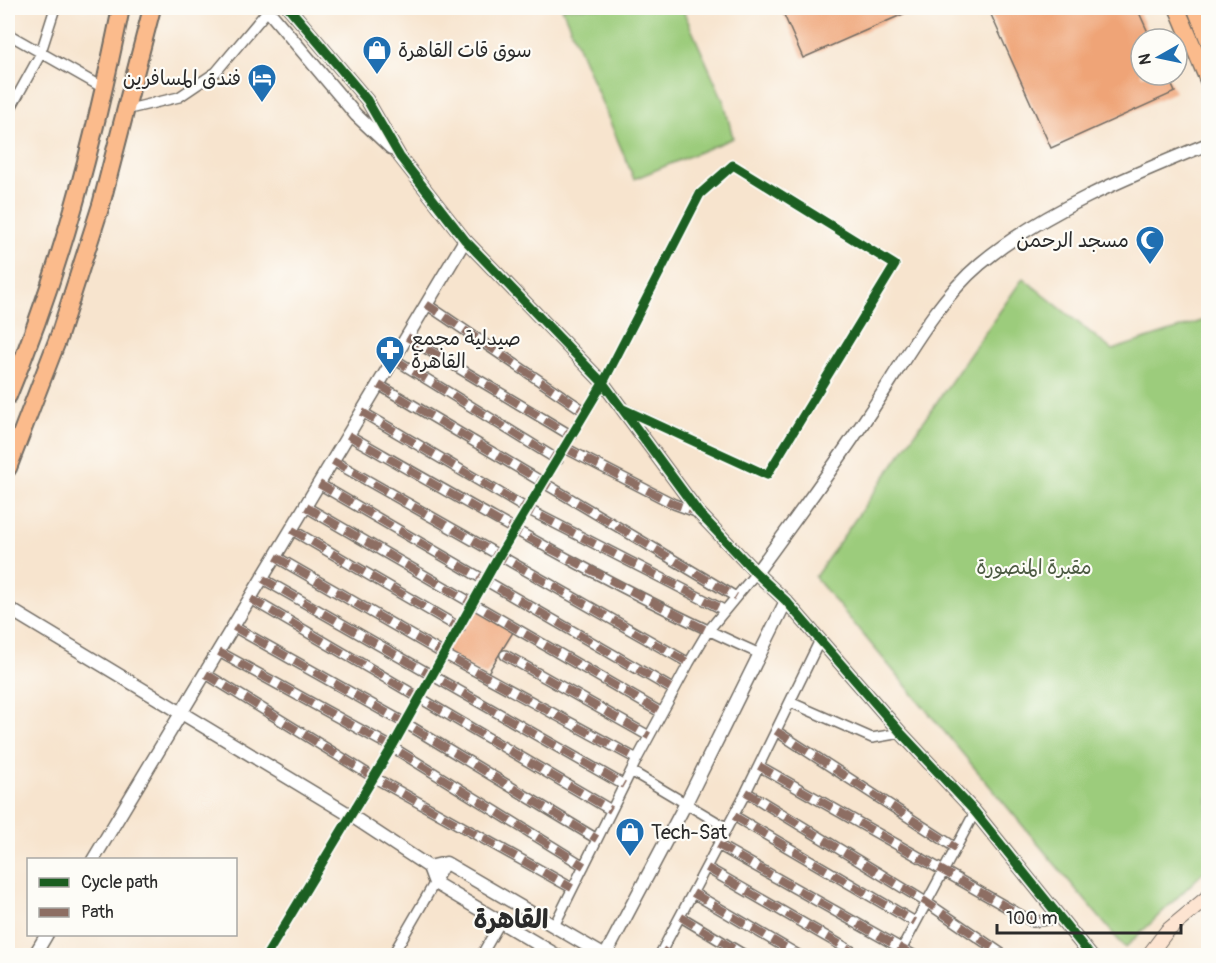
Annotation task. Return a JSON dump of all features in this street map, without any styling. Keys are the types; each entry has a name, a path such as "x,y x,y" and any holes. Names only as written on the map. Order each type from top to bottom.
{"highway":[{"path":"8,396 38,323 78,197 105,89 121,8"},
{"path":"8,468 59,336 101,205 152,8"}],"main road":[{"path":"1176,8 1209,81"},
{"path":"1195,8 1208,39"},
{"path":"1148,956 1167,931 1209,897"}],"street":[{"path":"8,113 40,55 55,8"},
{"path":"289,8 367,100 400,157 465,240 603,383 699,513 786,601 901,733 975,812 1058,918 1091,956"},
{"path":"125,110 179,97 216,72 267,9 356,115 400,157"},
{"path":"8,34 40,55 105,89"},
{"path":"1193,44 1208,39"},
{"path":"554,926 649,736 708,631 756,573 824,480 951,293 980,264 1027,232 1147,169 1209,144"},
{"path":"266,956 392,747 514,530 603,383 700,194 733,165 894,265 767,475 621,408"},
{"path":"94,858 465,240"},
{"path":"426,304 586,412"},
{"path":"407,337 572,436"},
{"path":"394,359 558,460"},
{"path":"379,385 736,597"},
{"path":"362,412 527,509 724,610"},
{"path":"348,435 514,530 708,631 760,654"},
{"path":"565,448 674,504 699,513"},
{"path":"333,461 689,663"},
{"path":"319,484 674,690"},
{"path":"306,507 662,713"},
{"path":"292,530 460,628"},
{"path":"276,557 444,654 637,759"},
{"path":"263,579 624,785"},
{"path":"251,599 611,810"},
{"path":"429,867 446,863 604,956 687,803 786,601"},
{"path":"8,608 350,815 429,867 435,883 558,956"},
{"path":"234,627 405,723 597,839"},
{"path":"671,956 661,953 734,816 820,639"},
{"path":"219,652 392,747 584,866"},
{"path":"505,655 649,736"},
{"path":"206,674 373,777 572,888"},
{"path":"790,702 872,738 901,733"},
{"path":"776,731 956,848"},
{"path":"759,766 1033,922 1058,918"},
{"path":"631,771 727,828"},
{"path":"746,792 926,902 1005,956"},
{"path":"900,952 975,812"},
{"path":"734,816 915,922"},
{"path":"718,845 900,952 915,956"},
{"path":"392,956 446,863"},
{"path":"707,868 860,956"},
{"path":"693,893 800,956"},
{"path":"681,917 746,956"},
{"path":"481,956 501,921"},
{"path":"34,956 46,936"}],"green space":[{"path":"562,8 682,8 724,102 733,138 634,179"},
{"name":"مقبرة المنصورة","path":"1023,278 1112,350 1208,319 1208,868 1125,948 815,577"}],"building":[{"path":"781,8 917,8 803,58"},
{"path":"988,8 1137,8 1146,27 1129,27 1129,87 1173,87 1175,92 1051,148"},
{"path":"474,605 515,629 486,676 444,654"}],"marked path":[{"path":"426,304 586,412"},
{"path":"407,337 572,436"},
{"path":"394,359 558,460"},
{"path":"379,385 736,597"},
{"path":"362,412 527,509 724,610"},
{"path":"348,435 514,530 708,631"},
{"path":"565,448 674,504 697,512"},
{"path":"333,461 689,663"},
{"path":"319,484 674,690"},
{"path":"306,507 662,713"},
{"path":"292,530 460,628"},
{"path":"276,557 444,654 637,759"},
{"path":"263,579 624,785"},
{"path":"251,599 611,810"},
{"path":"234,627 405,723 597,839"},
{"path":"219,652 392,747 584,866"},
{"path":"505,655 649,736"},
{"path":"206,674 373,777 572,888"},
{"path":"776,731 956,848"},
{"path":"759,766 1033,922 1058,918"},
{"path":"746,792 926,902 1005,956"},
{"path":"734,816 915,922"},
{"path":"718,845 915,956"},
{"path":"707,868 860,956"},
{"path":"693,893 800,956"},
{"path":"681,917 746,956"},
{"path":"662,950 671,956"}],"cycle path":[{"path":"289,8 367,100 400,157 465,240 603,383 699,513 786,601 901,733 975,812 1091,956"},
{"path":"266,956 392,747 499,556 603,383 700,194 733,165 895,265 767,475 621,408"}],"place":[{"name":"سوق قات القاهرة","path":"377,76"},
{"name":"فندق المسافرين","path":"262,104"},
{"name":"مسجد الرحمن","path":"1150,266"},
{"name":"صيدلية مجمع القاهرة","path":"390,376"},
{"name":"Tech-Sat","path":"630,858"}],"district":[{"name":"القاهرة","path":"511,919"}]}
